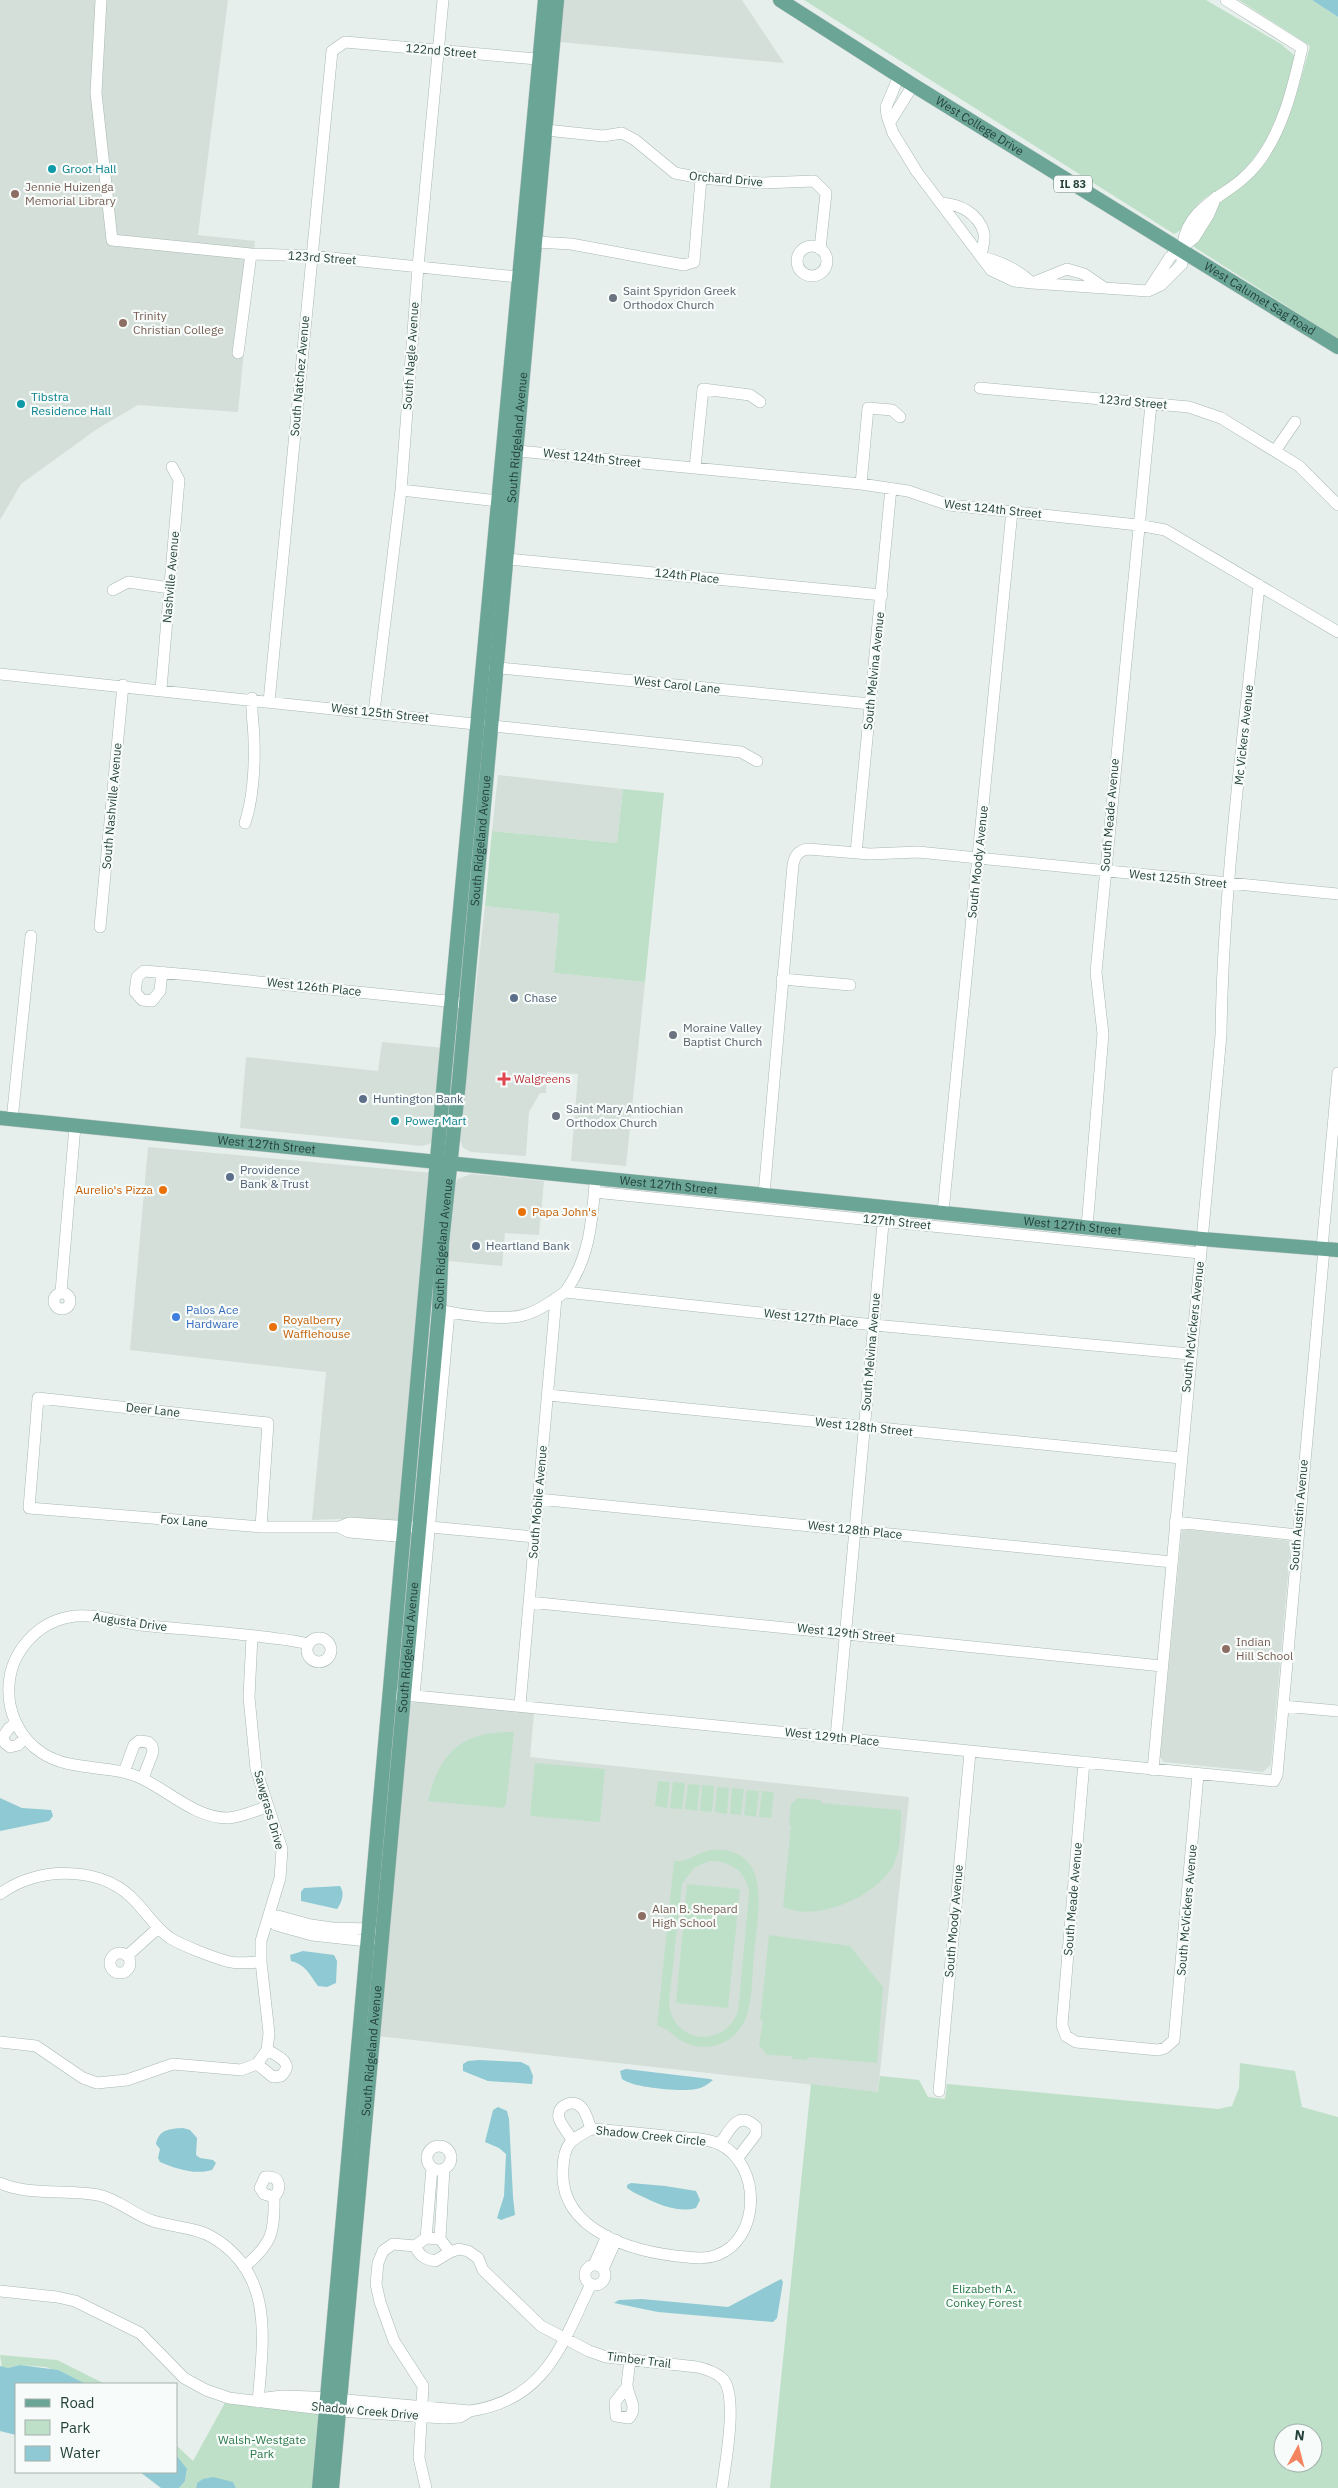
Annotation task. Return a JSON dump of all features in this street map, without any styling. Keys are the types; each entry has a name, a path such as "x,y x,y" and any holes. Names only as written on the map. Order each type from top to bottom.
{"main road":[{"name":"South Ridgeland Avenue","path":"332,2488 333,2405 368,1935 425,1527 444,1311 442,1243 444,1162 452,1001 478,722 490,667 500,558 518,450 526,278 536,242 546,130 545,0"},
{"name":"South Ridgeland Avenue","path":"500,558 498,501 503,449 526,278 546,60 557,0"},
{"name":"West College Drive","path":"780,0 913,85 1181,250"},
{"name":"West Calumet Sag Road","path":"1181,250 1338,347"},
{"name":"South Ridgeland Avenue","path":"319,2488 333,2405 381,1936 402,1695 404,1526 444,1162 466,1003 492,724 490,667"},
{"name":"West 127th Street","path":"6,1119 1087,1227 1201,1246 1323,1248 1338,1250"}],"street":[{"name":"123rd Street","path":"101,0 96,93 112,240 251,254 312,256 526,278"},
{"name":"South Nagle Avenue","path":"374,712 401,490 418,267 443,0"},
{"path":"899,76 886,107 893,133 917,172 981,258 1006,265 1024,276 1032,284 1148,291 1170,257 1194,238 1209,214 1216,197 1257,164 1277,131 1294,85 1302,48 1226,0"},
{"name":"122nd Street","path":"332,51 345,42 546,60"},
{"name":"South Natchez Avenue","path":"269,702 332,51"},
{"path":"890,122 913,85"},
{"name":"Orchard Drive","path":"546,130 603,136 622,133 635,140 675,173 701,178 761,183 814,181 826,193 820,249"},
{"path":"536,242 571,244 684,264 694,262 701,178"},
{"path":"941,203 964,207 977,220 984,234 981,258"},
{"path":"238,353 251,254"},
{"path":"1032,284 1066,269 1084,274 1104,288"},
{"name":"123rd Street","path":"980,388 1151,404 1204,411 1221,418 1298,466 1338,505"},
{"path":"695,468 703,390 750,395 760,402"},
{"name":"South Meade Avenue","path":"1087,1227 1103,1034 1096,972 1151,404"},
{"path":"860,484 868,408 892,410 900,417"},
{"path":"1275,451 1295,422"},
{"name":"West 124th Street","path":"503,449 860,484 908,491 949,505 1138,525 1165,530 1338,632"},
{"name":"Nashville Avenue","path":"161,689 180,480 172,467"},
{"name":"South Melvina Avenue","path":"856,853 891,488"},
{"path":"401,490 498,501"},
{"name":"South Moody Avenue","path":"943,1212 1012,511"},
{"name":"124th Place","path":"500,558 882,595"},
{"path":"113,590 128,582 170,588"},
{"name":"Mc Vickers Avenue","path":"1229,884 1259,585"},
{"name":"West Carol Lane","path":"490,667 871,704"},
{"name":"West 125th Street","path":"0,674 252,698 269,702 478,722 741,752 757,761"},
{"name":"South Nashville Avenue","path":"100,927 124,686"},
{"path":"245,822 249,811 254,742 251,715 252,698"},
{"name":"West 125th Street","path":"782,979 792,865 797,854 808,849 856,853 918,852 1338,894"},
{"name":"South McVickers Avenue","path":"1153,1770 1190,1354 1221,1036 1222,988 1229,884"},
{"path":"6,1119 31,936"},
{"name":"West 126th Place","path":"162,972 466,1003"},
{"path":"764,1194 782,979 850,985"},
{"name":"South Austin Avenue","path":"1274,1781 1277,1776 1338,1073"},
{"path":"62,1292 75,1126"},
{"name":"South Mobile Avenue","path":"520,1705 548,1395 561,1295 579,1272 584,1260 596,1177"},
{"name":"127th Street","path":"594,1192 883,1220 1201,1246"},
{"name":"South Melvina Avenue","path":"836,1737 884,1206"},
{"path":"444,1311 503,1317 524,1315 561,1295"},
{"name":"West 127th Place","path":"561,1295 1190,1354"},
{"name":"West 128th Street","path":"548,1395 1181,1458"},
{"name":"Deer Lane","path":"29,1508 38,1398 268,1423 261,1528"},
{"name":"West 128th Place","path":"538,1499 1172,1562"},
{"name":"Fox Lane","path":"29,1508 261,1528 339,1527 348,1532 395,1536 404,1526"},
{"path":"1175,1522 1298,1535"},
{"path":"404,1526 535,1537"},
{"name":"West 129th Street","path":"529,1602 1162,1666"},
{"name":"Augusta Drive","path":"268,1806 242,1815 216,1817 204,1813 143,1778 124,1772 88,1768 61,1762 41,1752 26,1738 16,1724 11,1711 8,1688 14,1662 24,1645 35,1633 69,1616 92,1616 138,1625 252,1636 308,1644"},
{"name":"Sawgrass Drive","path":"252,1636 249,1677 254,1754 258,1776 280,1841 282,1860 280,1878 261,1941 261,1962 269,2034 267,2050"},
{"name":"West 129th Place","path":"402,1695 520,1705 1198,1775 1274,1781"},
{"path":"1283,1706 1338,1711"},
{"path":"16,1724 5,1732 3,1737 5,1743 10,1747 18,1745 26,1738"},
{"path":"124,1772 134,1745 144,1740 152,1746 153,1752 143,1778"},
{"name":"South Moody Avenue","path":"939,2091 970,1752"},
{"name":"South Meade Avenue","path":"1084,1762 1062,2025 1066,2036 1076,2042 1158,2050 1170,2044"},
{"name":"South McVickers Avenue","path":"1170,2044 1176,2034 1198,1775"},
{"path":"0,1894 10,1887 52,1873 92,1876 118,1887 130,1897 158,1928 172,1939 231,1962 261,1962"},
{"path":"269,1916 278,1916 311,1925 381,1936"},
{"path":"127,1956 158,1928"},
{"path":"0,2042 36,2046 83,2078 97,2083 127,2080 173,2064 232,2071 257,2064 267,2050 282,2058 287,2065 286,2072 281,2076 273,2077 257,2064"},
{"path":"572,2139 559,2117 560,2109 566,2104 574,2103 581,2106 591,2129"},
{"path":"720,2144 736,2122 744,2119 750,2121 756,2127 756,2134 738,2159"},
{"name":"Shadow Creek Circle","path":"591,2129 696,2139 720,2144 738,2159 749,2182 750,2215 744,2233 732,2246 717,2255 701,2258 662,2255 612,2238 580,2218 565,2195 562,2176 563,2157 572,2139 591,2129"},
{"path":"426,2488 419,2458 423,2386 394,2341 380,2302 376,2284 378,2263 383,2251 394,2244 416,2246 426,2238 438,2168 440,2239 450,2252"},
{"path":"0,2183 22,2189 100,2196 152,2221 211,2237 227,2248 244,2267 255,2288 263,2312 258,2402"},
{"path":"244,2267 266,2248 270,2237 274,2197"},
{"path":"426,2238 440,2239"},
{"name":"Shadow Creek Drive","path":"0,2292 57,2297 75,2301 140,2333 184,2378 206,2390 229,2398 258,2402 268,2397 282,2396 333,2405 460,2417 470,2411 484,2409 522,2392 540,2377 555,2359 591,2284 586,2279 585,2273 588,2267 599,2267 612,2238"},
{"name":"Timber Trail","path":"416,2246 419,2254 426,2260 435,2261 459,2249 468,2251 478,2258 483,2270 541,2326 589,2351 630,2360 697,2366 708,2369 723,2379 728,2390 730,2404 722,2488"},
{"path":"627,2386 630,2360"}],"shaded area":[{"name":"Trinity Christian College","path":"0,0 228,0 198,235 255,241 238,412 138,405 97,429 21,484 0,520"},
{"path":"564,0 742,0 784,63 560,42"},
{"path":"498,775 623,789 617,843 492,831"},
{"path":"485,906 559,914 554,973 645,982 626,1166 571,1161 578,1074 547,1072 546,1093 540,1093 529,1112 526,1156 471,1152 463,1148 459,1137"},
{"path":"382,1042 444,1048 435,1139 429,1144 422,1146 240,1128 246,1057 378,1071"},
{"path":"148,1147 433,1173 401,1523 340,1519 312,1520 326,1372 130,1350"},
{"path":"471,1174 544,1181 539,1235 505,1233 502,1266 448,1261 455,1184 458,1179"},
{"name":"Indian Hill School","path":"1182,1529 1291,1541 1271,1765 1263,1772 1164,1762 1160,1757"},
{"name":"Alan B. Shepard High School","path":"416,1701 534,1713 530,1757 909,1797 878,2092 377,2036 408,1705"}],"green space":[{"path":"804,0 1206,0 1281,44 1295,56 1281,106 1267,138 1258,152 1235,178 1200,202 1182,228 1174,234"},
{"path":"1239,0 1312,0 1338,17 1338,339 1194,247 1198,234 1219,203 1283,126 1295,99 1310,46"},
{"path":"623,789 664,793 645,982 554,973 559,914 485,906 492,831 617,843"},
{"path":"496,1732 514,1732 506,1805 502,1808 428,1801 439,1769 456,1747 467,1740 481,1735"},
{"path":"535,1763 605,1769 600,1822 530,1816"},
{"path":"658,1781 670,1782 667,1808 655,1806"},
{"path":"673,1782 685,1783 682,1809 670,1808"},
{"path":"688,1784 700,1785 697,1811 685,1809"},
{"path":"702,1785 714,1786 712,1812 700,1811"},
{"path":"717,1787 729,1788 727,1814 715,1812"},
{"path":"732,1788 744,1789 741,1815 730,1814"},
{"path":"747,1790 759,1791 756,1817 744,1815"},
{"path":"762,1791 774,1792 771,1818 759,1817"},
{"path":"798,1798 821,1800 821,1803 901,1810 898,1851 894,1864 886,1876 861,1896 829,1909 812,1912 797,1911 783,1907 791,1826 789,1825 791,1804"},
{"path":"706,1851 731,1852 745,1859 753,1871 758,1885 759,1902 751,1994 746,2018 735,2035 727,2041 709,2047 699,2047 680,2040 667,2030 657,2026 674,1861 684,1860","holes":["709,1861 717,1861 737,1869 746,1880 748,1887 749,1895 738,2011 731,2023 722,2032 711,2036 699,2036 688,2033 679,2026 672,2016 669,2002 682,1884 694,1868"]},
{"path":"687,1884 740,1889 728,2008 676,2003"},
{"path":"769,1935 850,1946 883,1987 877,2063 808,2057 807,2060 792,2059 791,2056 767,2055 759,2045 763,2021 760,2020"},
{"name":"Elizabeth A. Conkey Forest","path":"1240,2063 1295,2071 1302,2107 1338,2117 1338,2488 770,2488 811,2084 878,2092 880,2076 919,2080 928,2097 945,2099 947,2084 1218,2109 1232,2106 1239,2088"},
{"path":"0,2355 57,2360 103,2383 84,2383 46,2367 20,2365 8,2368 2,2367"},
{"name":"Walsh-Westgate Park","path":"226,2401 317,2413 319,2417 314,2488 236,2488 233,2482 225,2481 197,2483 196,2488 179,2488 185,2481 187,2470 178,2458 178,2447 193,2461"}],"water":[{"path":"1312,0 1338,0 1338,17"},
{"path":"0,1798 22,1808 51,1810 53,1816 49,1821 0,1831"},
{"path":"340,1886 342,1898 337,1909 301,1901 301,1892 304,1888"},
{"path":"303,1951 334,1955 337,1961 336,1983 327,1987 318,1986 304,1967 291,1961 290,1955"},
{"path":"468,2061 521,2062 529,2066 533,2076 532,2084 488,2081 463,2071 463,2064"},
{"path":"626,2069 713,2080 703,2087 696,2089 658,2088 637,2085 622,2079 620,2071"},
{"path":"498,2107 507,2111 509,2119 515,2215 501,2220 497,2218 504,2196 506,2154 499,2148 485,2142 493,2110"},
{"path":"183,2128 190,2130 197,2138 196,2155 200,2158 213,2160 216,2163 212,2170 192,2172 160,2162 158,2158 160,2149 156,2144 157,2139 166,2131"},
{"path":"631,2183 696,2191 700,2200 696,2208 671,2208 655,2203 633,2192 627,2188 627,2185"},
{"path":"781,2279 783,2282 777,2318 773,2322 658,2312 614,2303 619,2300 642,2299 728,2307"},
{"path":"20,2365 58,2370 84,2383 15,2383 15,2435 0,2431 0,2366 8,2368"},
{"path":"178,2458 187,2469 185,2481 179,2488 161,2488 141,2473 178,2473"},
{"path":"213,2477 233,2482 236,2488 196,2488 197,2483 203,2479"}],"place":[{"name":"Groot Hall","path":"52,169"},
{"name":"Jennie Huizenga Memorial Library","path":"15,194"},
{"name":"Saint Spyridon Greek Orthodox Church","path":"613,298"},
{"name":"Trinity Christian College","path":"123,323"},
{"name":"Tibstra Residence Hall","path":"21,404"},
{"name":"Chase","path":"514,998"},
{"name":"Moraine Valley Baptist Church","path":"673,1035"},
{"name":"Walgreens","path":"504,1079"},
{"name":"Huntington Bank","path":"363,1099"},
{"name":"Saint Mary Antiochian Orthodox Church","path":"556,1116"},
{"name":"Power Mart","path":"395,1121"},
{"name":"Providence Bank & Trust","path":"230,1177"},
{"name":"Aurelio's Pizza","path":"163,1190"},
{"name":"Papa John's","path":"522,1212"},
{"name":"Heartland Bank","path":"476,1246"},
{"name":"Palos Ace Hardware","path":"176,1317"},
{"name":"Royalberry Wafflehouse","path":"273,1327"},
{"name":"Indian Hill School","path":"1226,1649"},
{"name":"Alan B. Shepard High School","path":"642,1916"}]}
